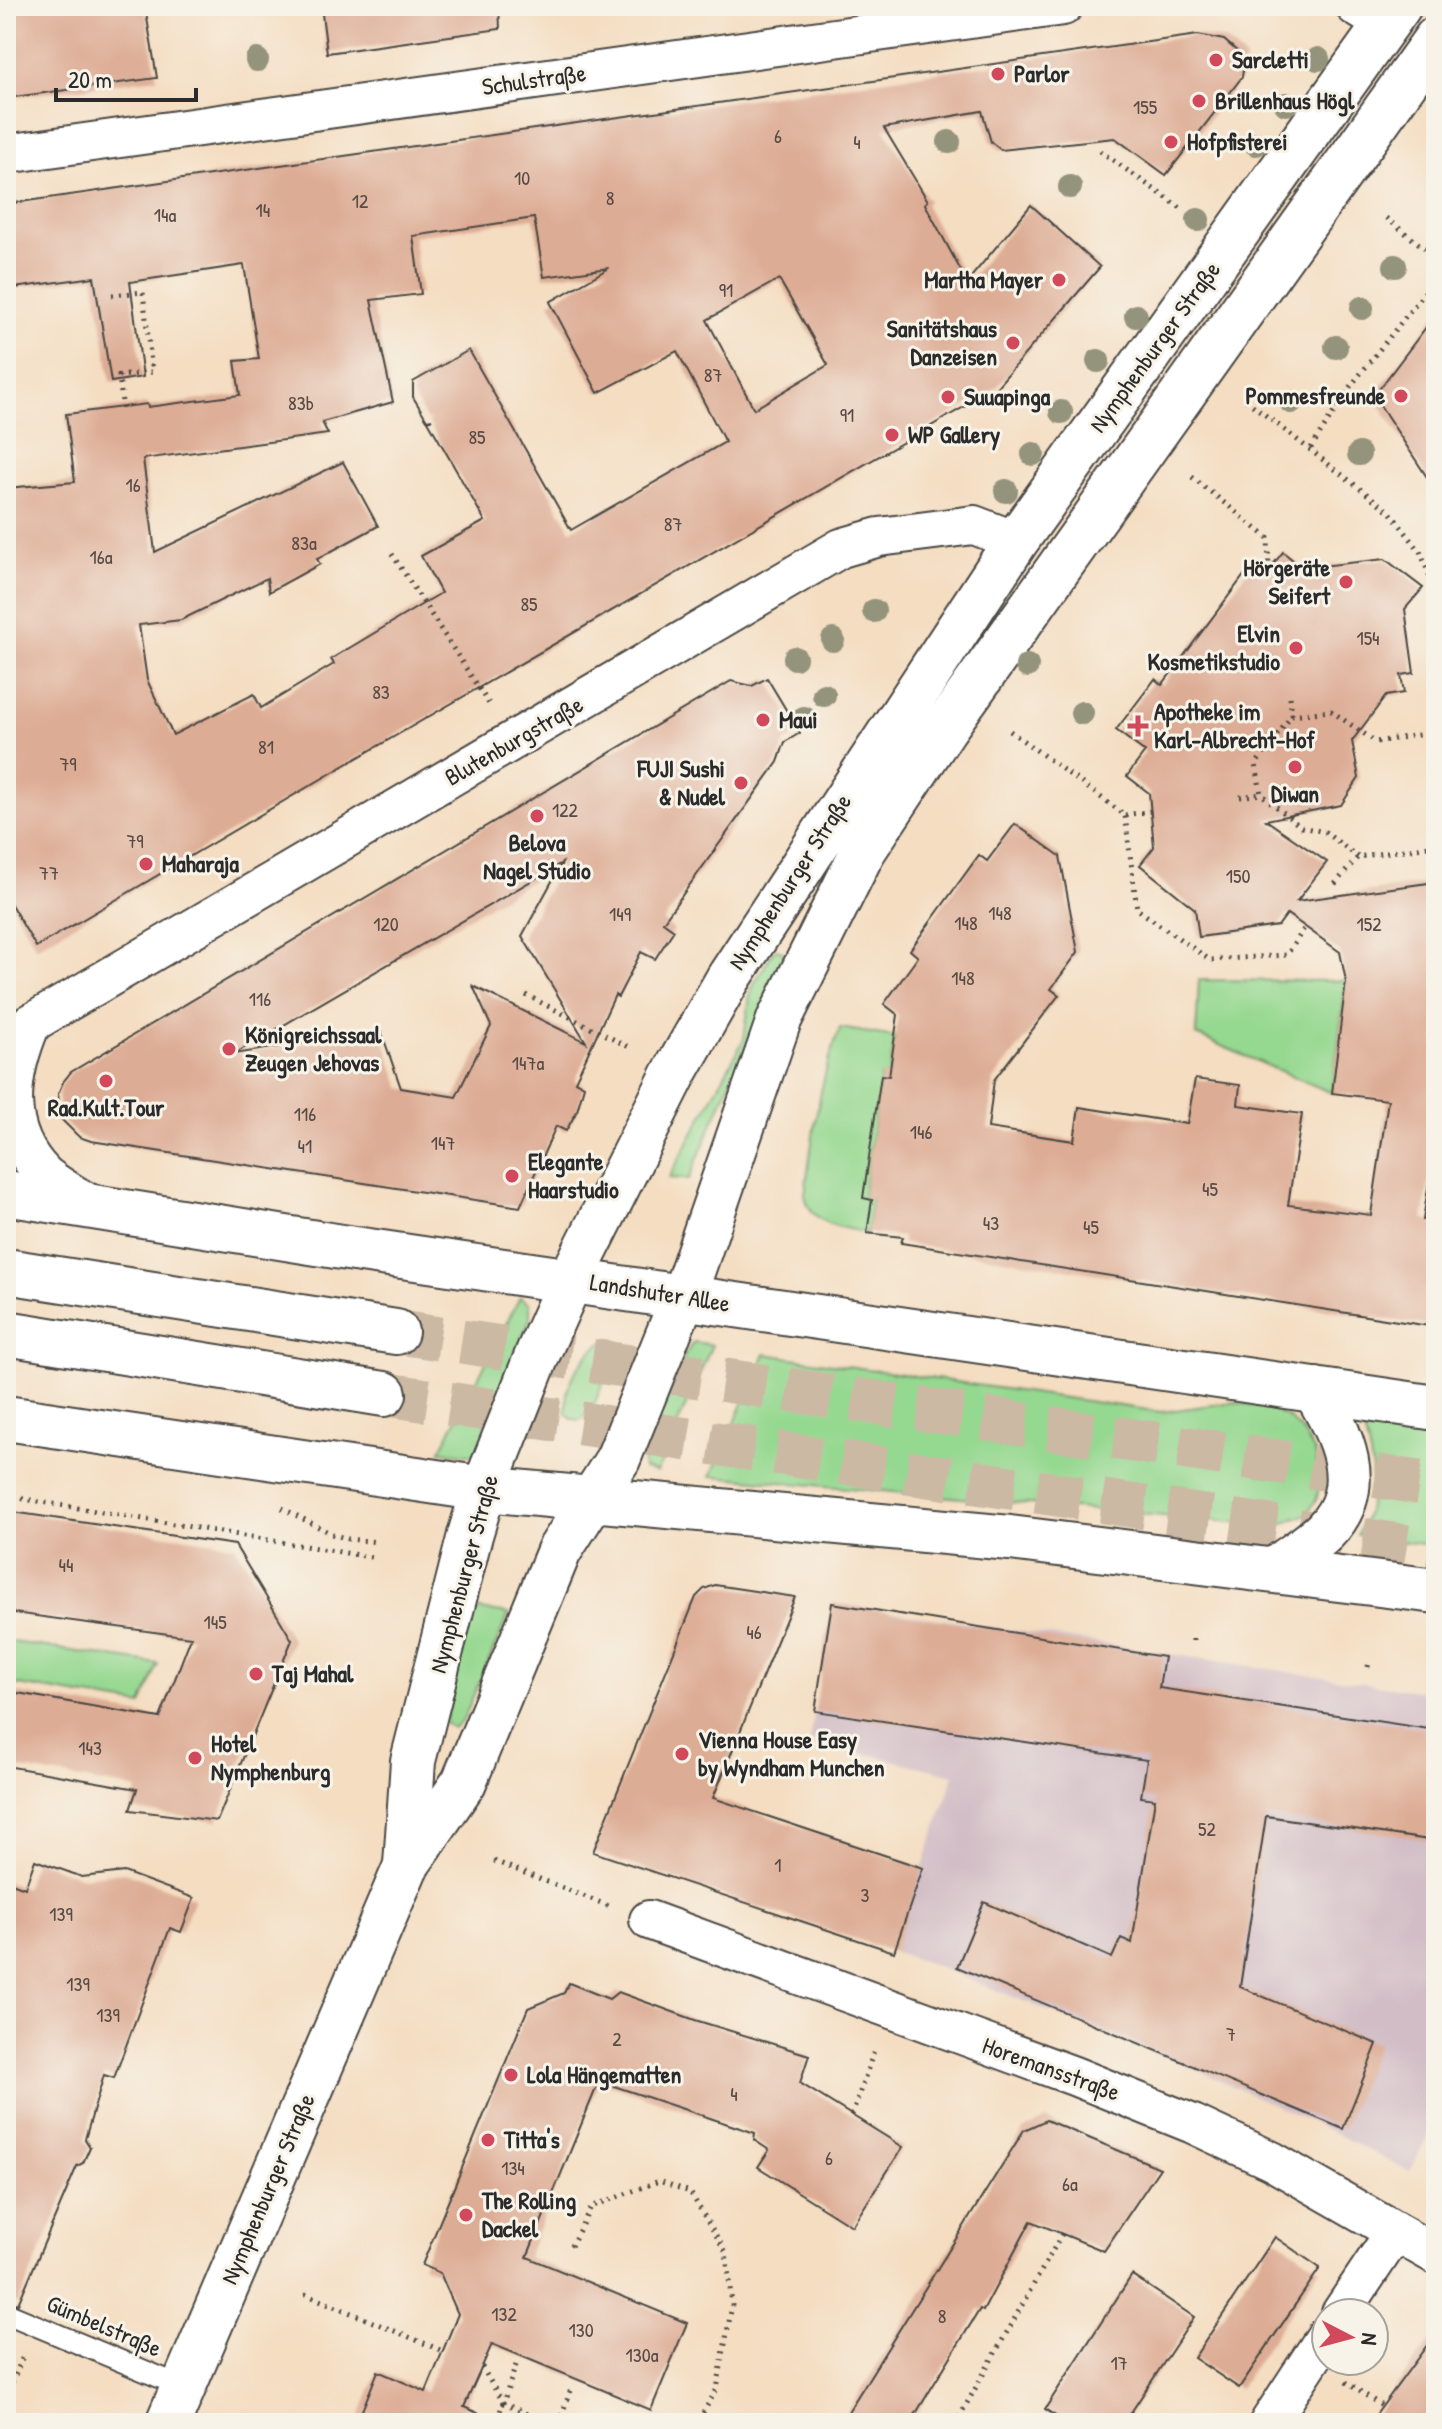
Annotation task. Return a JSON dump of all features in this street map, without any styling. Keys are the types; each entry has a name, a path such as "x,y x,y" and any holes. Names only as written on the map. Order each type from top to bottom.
{"main road":[{"name":"Nymphenburger Straße","path":"406,1866 413,1761 484,1489 571,1279 674,1074 728,979 1016,541 1380,12"},
{"name":"Nymphenburger Straße","path":"175,2405 406,1866 464,1782 559,1551 618,1459 684,1295 779,1020 863,851 944,729 1436,39"},
{"name":"Landshuter Allee","path":"6,1193 348,1248 1436,1408"},
{"path":"6,1271 396,1332"},
{"path":"6,1333 384,1394"},
{"path":"1276,1569 1326,1530 1340,1510 1347,1488 1347,1455 1339,1430 1315,1390"},
{"path":"6,1418 484,1489 1010,1538 1436,1591"}],"street":[{"name":"Schulstraße","path":"6,154 1063,6"},
{"name":"Blutenburgstraße","path":"93,1207 46,1176 26,1151 16,1124 12,1087 19,1031 841,548 879,537 974,525 1016,541"},
{"name":"Horemansstraße","path":"649,1920 1074,2076 1193,2124 1272,2161 1436,2255"},
{"path":"1352,2297 1395,2232"},
{"path":"1269,2423 1310,2360"}],"lane":[{"name":"Gümbelstraße","path":"6,2313 36,2326 175,2405"}],"path":[{"path":"1100,151 1185,211"},
{"path":"1386,218 1436,257"},
{"path":"1311,448 1350,387 1436,278"},
{"path":"112,295 143,292 152,372 119,376 123,411"},
{"path":"1246,400 1390,512 1420,551 1436,593"},
{"path":"1192,477 1268,538 1269,570"},
{"path":"392,554 492,709"},
{"path":"1290,697 1292,715 1256,764 1261,794 1301,827 1325,832 1358,857"},
{"path":"1292,715 1331,711 1376,742 1436,732"},
{"path":"1010,731 1125,815 1152,811"},
{"path":"1240,797 1261,794"},
{"path":"1125,815 1137,909 1210,960 1287,955 1305,927"},
{"path":"1335,884 1358,857 1436,845"},
{"path":"526,995 633,1049"},
{"path":"6,1496 376,1558"},
{"path":"270,1504 293,1512 332,1534 378,1542"},
{"path":"494,1861 649,1920"},
{"path":"852,2115 888,2009"},
{"path":"571,2246 591,2207 659,2181 690,2192 726,2252 732,2305 717,2389 697,2423"},
{"path":"960,2423 957,2421 1062,2234"},
{"path":"305,2294 443,2351"},
{"path":"6,2397 36,2326"},
{"path":"496,2423 516,2365"},
{"path":"482,2367 503,2403 547,2423"},
{"path":"559,2423 571,2389"},
{"path":"628,2423 633,2410"}],"shaded area":[{"path":"832,1603 1436,1694 1436,2121 1410,2172 1326,2129 1193,2068 894,1952 954,1775 810,1740"}],"green space":[{"path":"778,949 784,956 689,1179 669,1178 744,1039 750,995 774,950"},
{"path":"1199,980 1346,981 1332,1093 1196,1035"},
{"path":"840,1028 895,1037 889,1076 881,1076 863,1197 872,1200 867,1233 838,1227 820,1219 808,1205 805,1195 822,1089"},
{"path":"520,1297 530,1304 530,1318 476,1455 440,1451"},
{"path":"611,1340 618,1341 619,1345 591,1412 580,1420 572,1419 566,1413 572,1378 590,1353"},
{"path":"694,1342 712,1345 657,1472 644,1469 647,1445 662,1405"},
{"path":"765,1354 1161,1412 1233,1402 1269,1408 1287,1417 1302,1431 1315,1452 1320,1477 1317,1498 1307,1514 1277,1526 711,1476"},
{"path":"1361,1422 1436,1433 1436,1546 1357,1535 1372,1493 1372,1466"},
{"path":"473,1609 509,1614 462,1722 453,1728 445,1723"},
{"path":"6,1641 158,1664 142,1705 6,1683"}],"building":[{"path":"6,6 145,6 157,78 6,98"},
{"path":"321,6 499,6 500,29 327,53"},
{"path":"1198,35 1224,40 1245,58 1242,77 1166,175 1115,138 1001,150 991,142 982,111 884,128 928,201 925,204 967,282 1031,205 1100,267 995,389 36,947 6,896 6,488 75,482 66,414 240,395 235,361 259,359 244,265 130,282 143,377 111,382 94,277 6,289 6,204","holes":["534,218 544,277 609,268 550,302 598,393 677,351 725,442 571,530 469,350 413,382 413,397 427,420 432,419 428,421 485,521 421,556 441,593 331,659 334,664 261,708 254,694 173,735 147,680 139,625 181,620 267,578 269,592 320,564 317,559 378,526 343,462 155,552 143,459 328,434 322,422 393,402 371,300 421,294 413,236","779,279 828,365 754,409 707,320"]},
{"path":"1436,314 1436,491 1374,396"},
{"path":"1283,552 1303,568 1385,559 1423,588 1405,609 1414,673 1401,675 1404,693 1386,696 1352,741 1359,778 1341,805 1266,820 1327,862 1297,901 1436,882 1436,1137 1423,1220 1436,1222 1436,1327 901,1243 903,1237 867,1233 872,1200 863,1198 881,1075 889,1076 898,1015 884,1004 918,957 910,950 979,855 987,861 1015,824 1060,856 1078,952 1051,989 1059,995 994,1080 988,1128 1074,1141 1079,1107 1187,1124 1195,1079 1240,1085 1238,1105 1302,1114 1288,1205 1371,1215 1388,1100 1332,1093 1346,981 1340,952 1287,914 1278,926 1199,937 1195,909 1140,865 1154,847 1149,793 1127,776 1145,752 1116,730 1155,679 1162,685 1251,566 1264,576"},
{"path":"767,678 800,733 785,742 778,762 663,922 674,930 655,959 641,952 618,997 615,995 575,1081 584,1086 577,1111 566,1131 556,1126 520,1207 91,1141 79,1137 61,1119 58,1094 71,1072 731,681 752,686","holes":["562,863 522,936 586,1042 473,986 491,1026 456,1097 401,1088 381,1031 234,1054"]},
{"path":"6,1511 235,1545 292,1640 217,1821 130,1810 137,1789 6,1766 6,1691 160,1718 191,1637 6,1612"},
{"path":"715,1585 795,1597 713,1798 923,1868 894,1952 593,1852 696,1597 704,1589"},
{"path":"832,1603 1164,1657 1159,1688 1436,1730 1436,1841 1266,1816 1240,1987 1377,2044 1343,2129 957,1967 984,1902 1112,1958 1121,1938 1132,1943 1155,1799 1141,1797 1147,1760 815,1711"},
{"path":"35,1860 82,1877 124,1872 194,1898 181,1932 170,1928 114,2078 104,2075 85,2139 90,2147 83,2163 77,2166 18,2304 6,2300 6,1881 25,1888"},
{"path":"569,1983 609,1999 618,1992 695,2020 809,2055 800,2083 903,2147 852,2226 758,2167 769,2150 754,2140 755,2133 599,2081 527,2257 687,2323 651,2410 492,2344 464,2407 500,2423 357,2423 378,2371 426,2392 458,2314 440,2273 422,2265 528,2008 564,1993"},
{"path":"1046,2120 1160,2168 1104,2251 1031,2221 983,2311 980,2309 910,2423 841,2423 1024,2130"},
{"path":"1275,2237 1320,2268 1239,2388 1194,2358"},
{"path":"1132,2275 1194,2317 1124,2423 1066,2423 1045,2409"},
{"path":"1436,2333 1436,2423 1370,2423"}],"tunnel":[{"path":"396,1332 1436,1485"},
{"path":"384,1394 1436,1551"}],"place":[{"name":"Sarcletti","path":"1216,60"},
{"name":"Parlor","path":"998,74"},
{"name":"Brillenhaus Högl","path":"1199,101"},
{"name":"Hofpfisterei","path":"1171,142"},
{"name":"Martha Mayer","path":"1059,280"},
{"name":"Sanitätshaus Danzeisen","path":"1013,343"},
{"name":"Pommesfreunde","path":"1401,396"},
{"name":"Suuapinga","path":"948,397"},
{"name":"WP Gallery","path":"892,435"},
{"name":"Hörgeräte Seifert","path":"1346,582"},
{"name":"Elvin Kosmetikstudio","path":"1296,648"},
{"name":"Maui","path":"763,720"},
{"name":"Apotheke im Karl-Albrecht-Hof","path":"1138,726"},
{"name":"Diwan","path":"1295,767"},
{"name":"FUJI Sushi & Nudel","path":"741,783"},
{"name":"Belova Nagel Studio","path":"537,816"},
{"name":"Maharaja","path":"146,864"},
{"name":"Königreichssaal Zeugen Jehovas","path":"229,1049"},
{"name":"Rad.Kult.Tour","path":"106,1081"},
{"name":"Elegante Haarstudio","path":"512,1176"},
{"name":"Taj Mahal","path":"256,1674"},
{"name":"Vienna House Easy by Wyndham Munchen","path":"682,1754"},
{"name":"Hotel Nymphenburg","path":"195,1758"},
{"name":"Lola Hängematten","path":"511,2075"},
{"name":"Titta's","path":"488,2140"},
{"name":"The Rolling Dackel","path":"466,2215"}]}
